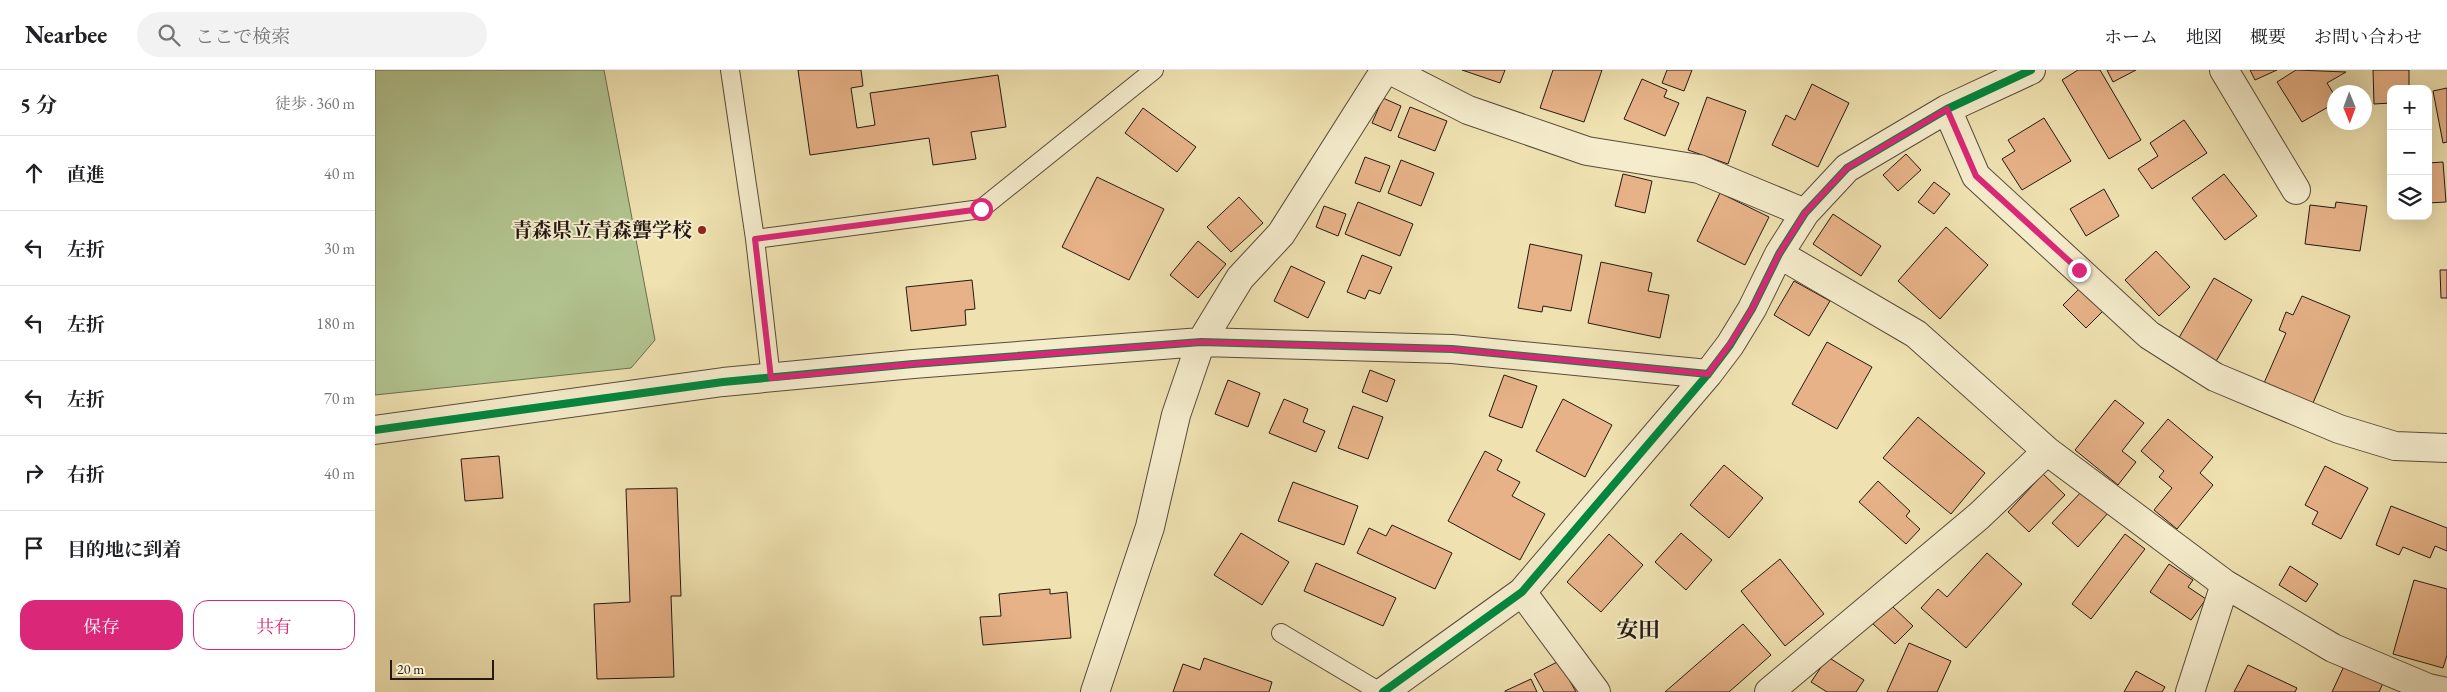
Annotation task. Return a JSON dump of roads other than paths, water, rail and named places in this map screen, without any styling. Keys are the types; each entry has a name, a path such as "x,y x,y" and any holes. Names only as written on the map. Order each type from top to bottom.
{"street":[{"path":"1095,692 1150,527 1176,415 1201,342 1240,278 1281,234 1385,70"},
{"path":"1389,70 1468,110 1496,120 1587,151 1699,169 1805,213"},
{"path":"1382,692 1522,592 1708,374 1752,309 1779,254 1805,213 1847,168 1947,109 2031,70"},
{"path":"2224,70 2296,190"},
{"path":"1947,109 1976,176 2149,335 2215,377 2339,429 2395,446 2447,448"},
{"path":"1779,254 1916,334 2047,451 2225,584 2333,648 2428,688 2447,692"},
{"path":"375,430 723,382 913,364 1201,342 1452,349 1708,374"},
{"path":"1769,692 1979,516 2047,451"},
{"path":"2190,692 2225,584"},
{"path":"1522,592 1596,692"}],"lane":[{"path":"730,70 755,239 771,378"},
{"path":"755,239 981,209 1154,70"},
{"path":"1281,633 1382,692"}],"place":[{"name":"青森県立青森聾学校","path":"702,230"}],"district":[{"name":"安田","path":"1638,629"}]}
